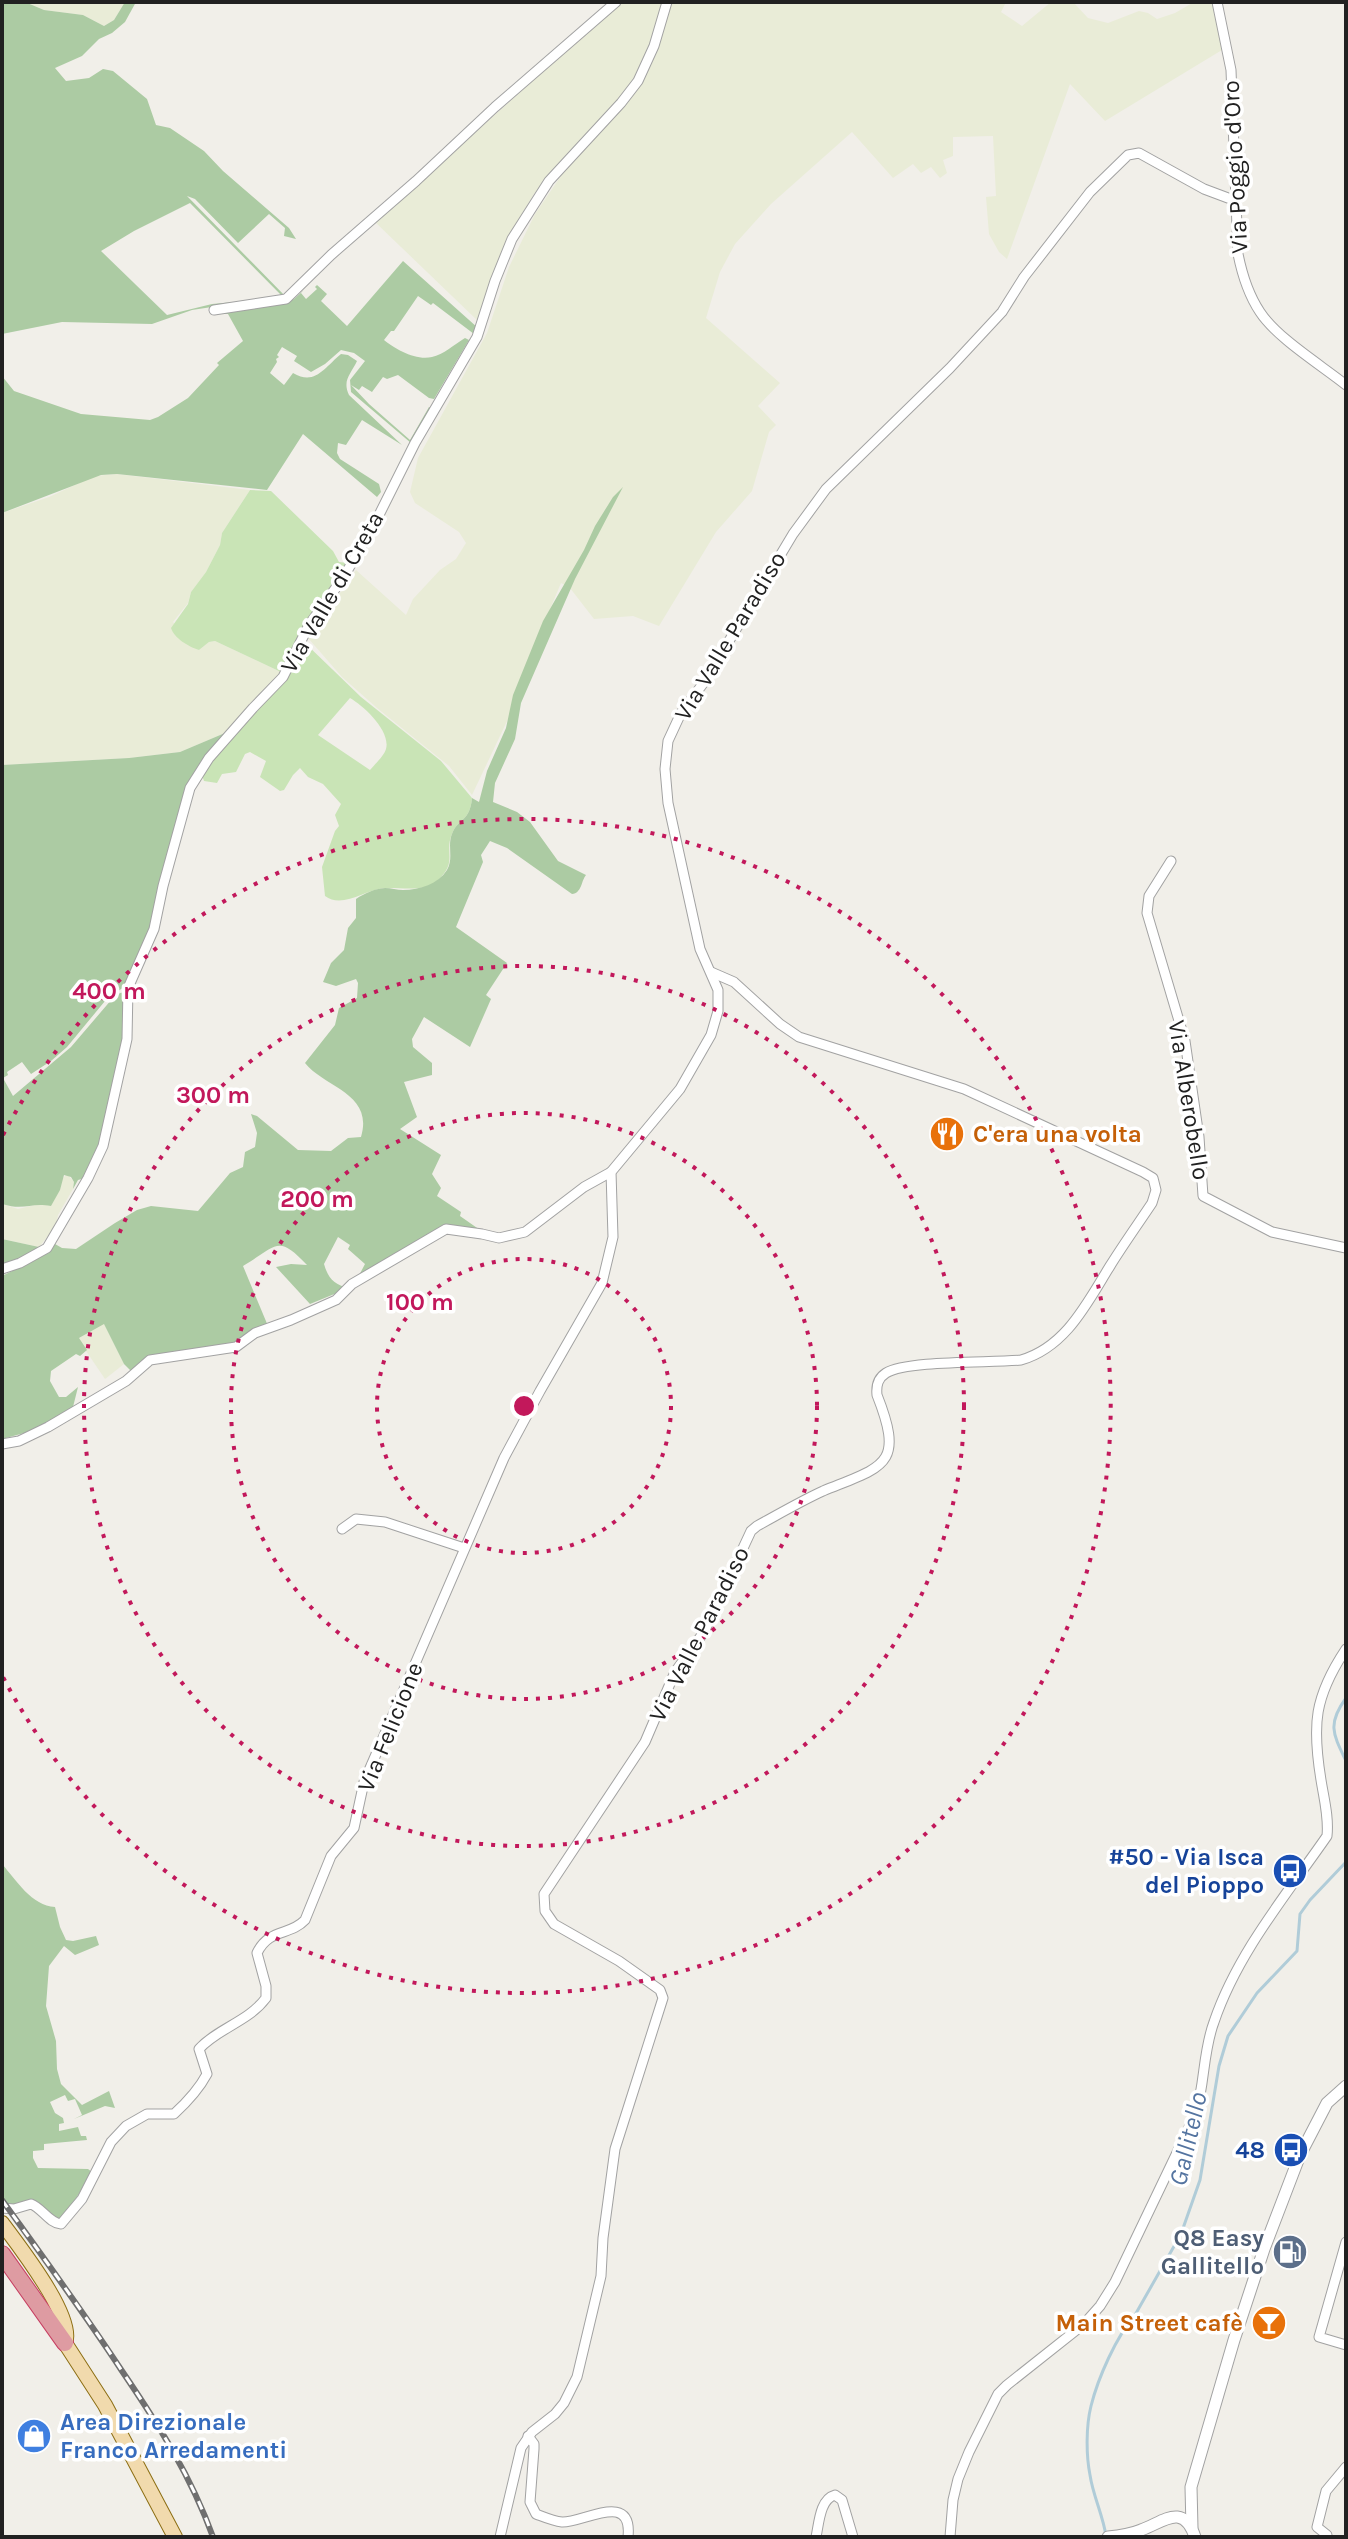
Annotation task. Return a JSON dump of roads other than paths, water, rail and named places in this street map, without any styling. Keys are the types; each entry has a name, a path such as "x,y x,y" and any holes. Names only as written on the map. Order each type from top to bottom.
{"highway":[{"path":"2,2254 65,2343"}],"main road":[{"path":"2,2223 52,2298 67,2330 65,2343 105,2405 175,2537"}],"street":[{"path":"214,310 286,299 495,107 616,2"},
{"name":"Via Valle di Creta","path":"2,1269 47,1248 103,1146 127,1039 128,988 154,929 190,788 209,758 283,677 309,625 343,578 373,527 415,443 477,337 512,239 549,181 638,81 654,46 667,2"},
{"name":"Via Poggio d'Oro","path":"1217,2 1231,70 1238,254 1243,279 1269,324 1346,385"},
{"name":"Via Valle Paradiso","path":"500,2537 521,2448 528,2436 564,2403 577,2377 601,2276 615,2149 663,1998 660,1990 619,1961 554,1924 545,1911 544,1894 645,1742 675,1672 704,1632 751,1531 820,1493 873,1471 883,1460 890,1436 877,1395 880,1378 890,1370 911,1366 1021,1360 1053,1344 1083,1310 1152,1203 1156,1190 1153,1178 1143,1172 964,1089 799,1037 734,982 711,972 700,949 668,803 665,769 668,741 681,713 705,681 793,534 826,489 950,368 1002,312 1024,277 1090,192 1128,155 1139,153 1204,189 1236,201"},
{"name":"Via Alberobello","path":"1171,861 1149,896 1147,913 1185,1041 1199,1137 1203,1196 1272,1232 1346,1248"},
{"path":"2,1444 19,1441 48,1427 126,1381 150,1360 236,1347 255,1333 336,1300 352,1284 446,1229 499,1238 525,1232 584,1187 611,1172 680,1089 711,1035 718,1011 718,990 711,972"},
{"name":"Via Felicione","path":"2,2208 14,2209 31,2204 40,2208 55,2223 61,2224 82,2199 111,2142 135,2119 147,2114 174,2114 207,2074 199,2049 245,2019 266,1998 257,1953 262,1942 298,1927 305,1920 331,1856 354,1828 364,1782 504,1458 602,1283 613,1237 611,1172"},
{"path":"342,1529 356,1519 385,1522 464,1548"},
{"path":"950,2537 958,2479 994,2402 1007,2385 1084,2324 1115,2282 1196,2113 1204,2086 1208,2040 1225,1995 1243,1959 1327,1836 1328,1821 1315,1745 1315,1723 1324,1689 1346,1649"},
{"path":"1108,2537 1149,2532 1179,2506 1191,2487 1234,2340 1300,2155 1327,2103 1346,2086"},
{"path":"1346,2242 1319,2337 1346,2345"},
{"path":"528,2436 534,2444 530,2502 536,2514 561,2522 602,2512 616,2512 627,2521 628,2537"},
{"path":"1327,2535 1317,2527 1326,2491 1346,2467"},
{"path":"1191,2487 1193,2532"},
{"path":"816,2537 825,2501 832,2495 842,2500 853,2537"},
{"path":"1168,2517 1184,2521 1193,2532"}],"waterway":[{"name":"Gallitello","path":"1346,1698 1334,1722 1346,1761"},
{"name":"Gallitello","path":"1106,2536 1091,2483 1087,2450 1089,2414 1098,2383 1108,2358 1181,2234 1200,2180 1219,2066 1228,2036 1257,1993 1297,1951 1300,1914 1346,1862"}],"railway":[{"path":"2,2200 148,2411 184,2472 213,2537"}],"place":[{"name":"C'era una volta","path":"947,1134"},
{"name":"#50 - Via Isca del Pioppo","path":"1290,1871"},
{"name":"48","path":"1291,2150"},
{"name":"Q8 Easy Gallitello","path":"1290,2252"},
{"name":"Main Street cafè","path":"1269,2323"},
{"name":"Area Direzionale Franco Arredamenti","path":"34,2436"}]}
